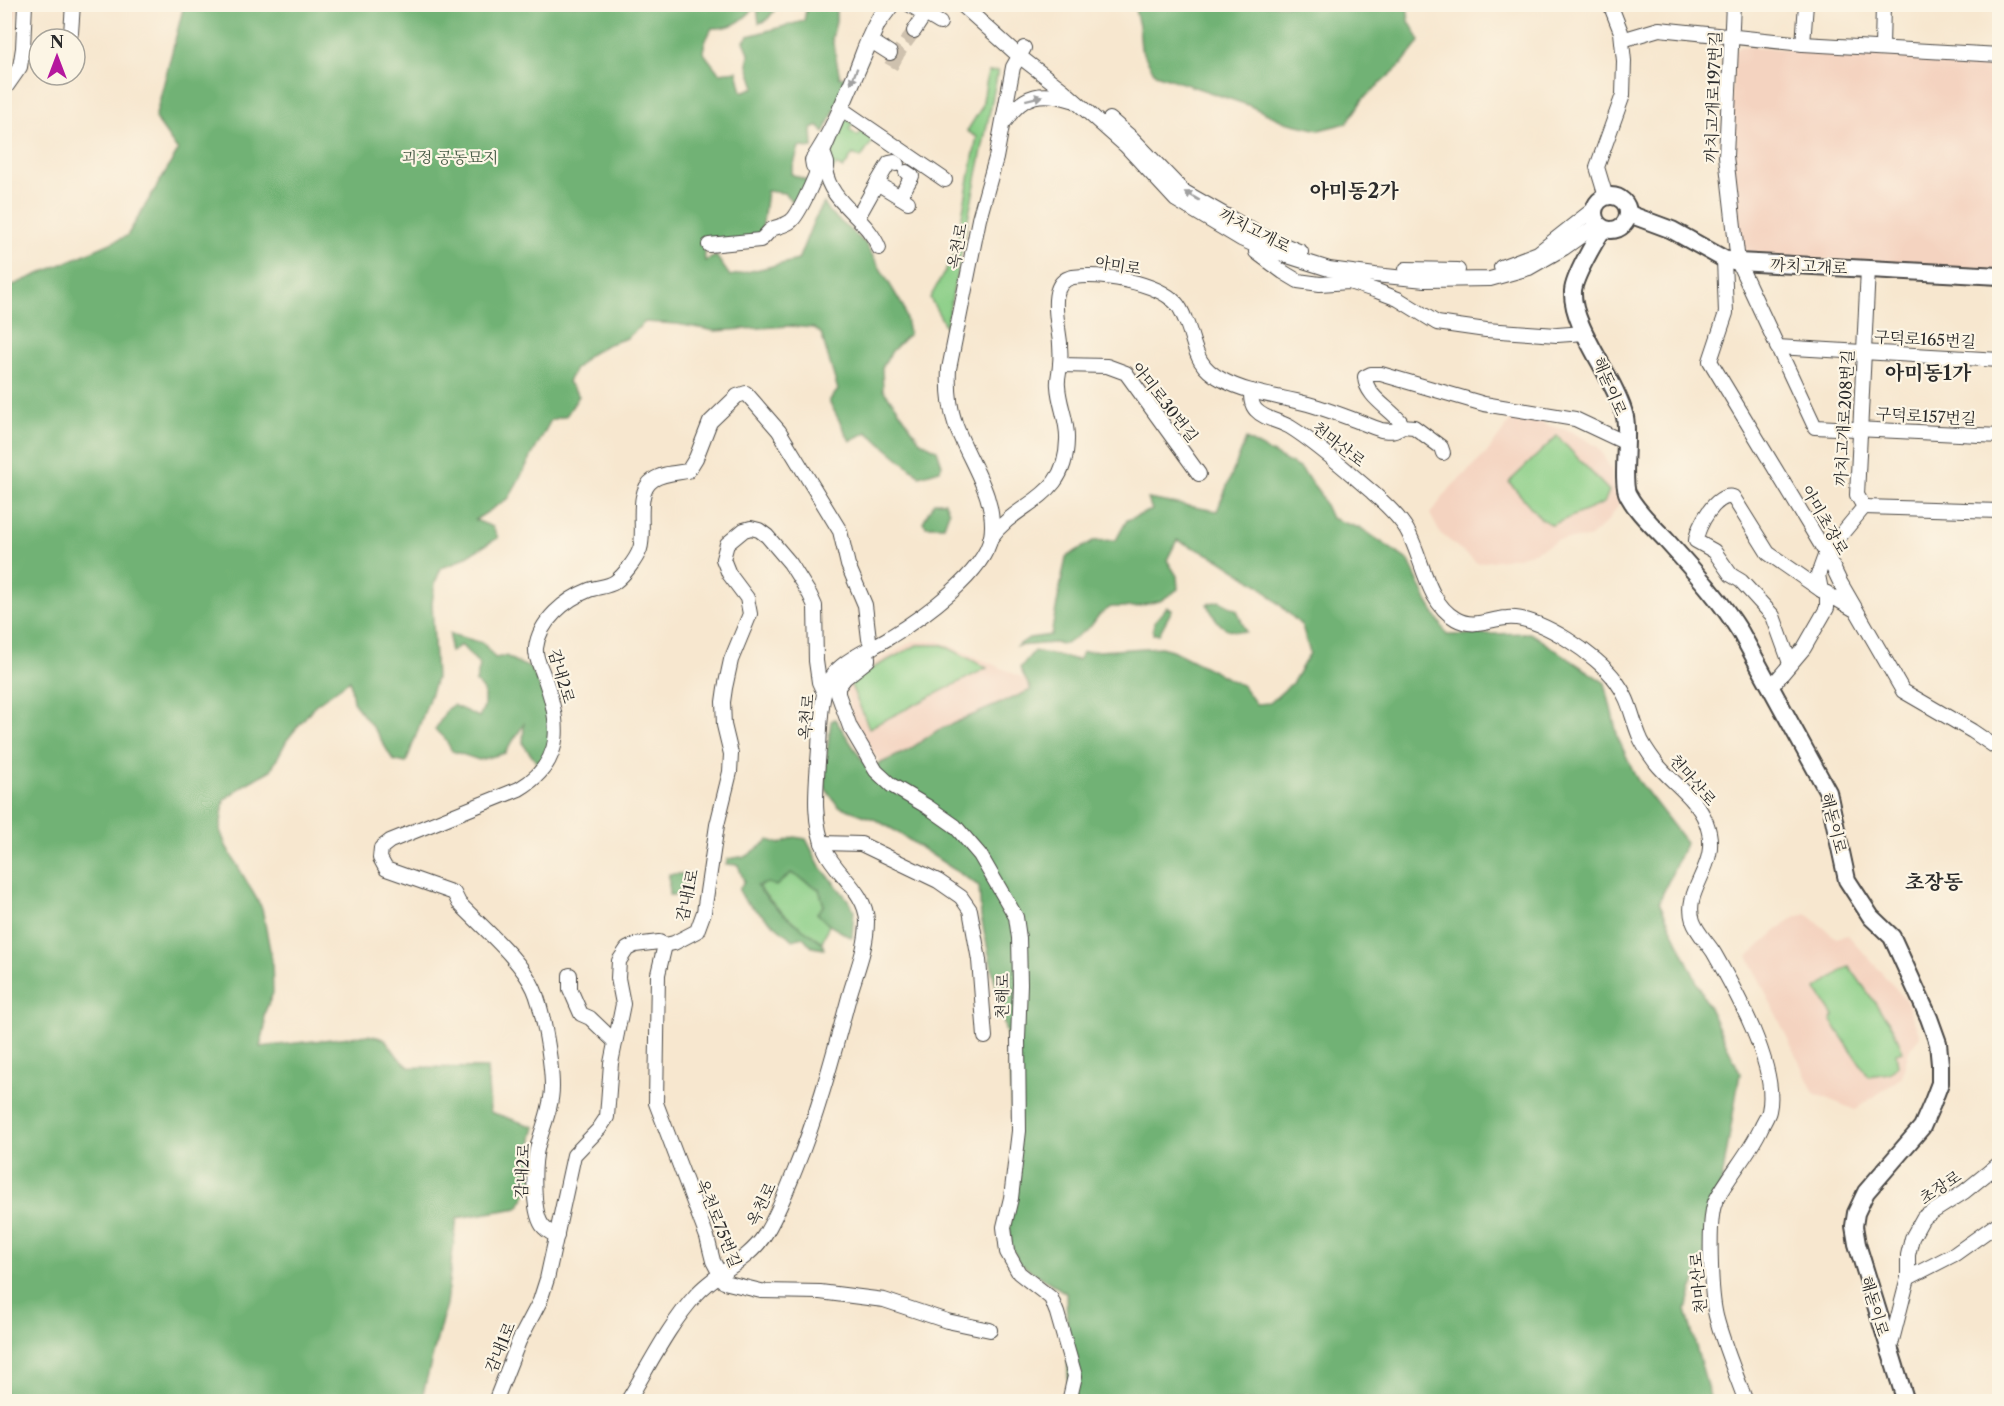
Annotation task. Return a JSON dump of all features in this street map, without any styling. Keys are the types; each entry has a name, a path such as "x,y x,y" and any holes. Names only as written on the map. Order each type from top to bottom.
{"main road":[{"path":"1617,197 1622,200 1629,214 1628,220 1620,229 1608,231 1600,214 1617,197"},
{"name":"해돋이로","path":"1600,214 1592,247 1573,290 1576,310 1585,333 1607,374 1624,417 1626,492 1728,611 1828,792 1847,880 1872,916 1892,937 1938,1043 1940,1083 1922,1126 1866,1192 1856,1213 1854,1226 1857,1244 1889,1352 1906,1401"},
{"name":"까치고개로","path":"1629,214 1672,230 1731,261 2000,276"}],"street":[{"path":"4,90 20,67 25,4"},
{"path":"71,27 73,4"},
{"path":"869,42 874,22 888,4"},
{"path":"879,248 874,235 832,189 821,169 813,166 812,160 841,110 878,24 893,4"},
{"path":"961,4 1005,42 1014,60 1019,57 1076,101 1126,146 1176,200 1241,239 1329,269 1425,280 1490,279 1529,268 1552,256 1574,240 1600,214 1597,167 1623,95 1622,40 1610,4"},
{"name":"까치고개로","path":"971,4 1019,57 1132,138 1183,191 1262,237 1298,251 1330,260 1381,267 1422,271 1489,270 1538,253 1600,214"},
{"name":"까치고개로197번길","path":"1731,261 1726,156 1733,4"},
{"path":"1803,44 1806,4"},
{"path":"1882,47 1883,4"},
{"path":"910,5 940,23"},
{"path":"914,31 925,14"},
{"path":"1622,40 1655,29 1803,44 2000,55"},
{"path":"869,42 889,55"},
{"name":"옥천로","path":"627,1401 692,1299 700,1290 743,1258 763,1238 784,1197 807,1141 825,1088 854,977 863,954 867,926 864,906 858,894 831,861 822,843 817,820 817,792 826,685 836,670 891,637 945,597 975,568 990,540 992,520 989,506 954,420 948,388 949,369 979,219 996,158 1019,57"},
{"path":"1003,124 1013,109 1030,98 1049,95 1076,101"},
{"path":"841,110 898,156 944,182"},
{"path":"858,217 889,164 894,162 898,156"},
{"path":"878,183 904,200 912,176 898,156"},
{"path":"708,245 759,240 766,237 771,229 791,222 821,169"},
{"path":"1241,239 1246,247 1299,281 1320,284 1349,282 1398,299 1437,323 1486,330 1557,335 1585,333"},
{"path":"1574,240 1586,240 1592,247"},
{"path":"1731,261 1777,347"},
{"name":"아미초장로","path":"1731,261 1726,313 1710,361 1826,553 1903,691 2000,750"},
{"name":"까치고개로208번길","path":"1826,553 1864,507 1857,495 1868,269"},
{"name":"아미로","path":"990,540 999,527 1052,487 1063,462 1068,439 1058,386 1060,365 1058,327 1054,307 1059,286 1068,278 1094,276 1149,287 1166,296 1176,304 1186,321 1200,362 1220,379 1251,391 1309,405 1381,430 1390,432 1402,426 1414,427 1441,447 1443,453"},
{"name":"구덕로165번길","path":"1777,347 2000,360"},
{"name":"구덕로157번길","path":"1777,347 1815,427 2000,436"},
{"name":"아미로30번길","path":"1060,365 1107,366 1126,373 1199,474"},
{"name":"아미로","path":"1402,426 1392,412 1367,388 1365,377 1380,374 1484,404 1575,419 1626,443"},
{"name":"천마산로","path":"1251,391 1251,402 1255,409 1290,427 1314,445 1374,494 1397,517 1406,528 1437,602 1447,613 1460,621 1479,624 1507,618 1530,620 1598,661 1616,681 1632,708 1639,737 1657,764 1704,816 1712,837 1710,856 1694,895 1691,911 1694,924 1735,990 1762,1054 1769,1080 1769,1110 1754,1143 1726,1183 1712,1209 1711,1251 1715,1314 1746,1401"},
{"name":"감내2로","path":"557,1236 548,1232 541,1224 536,1212 537,1147 552,1088 548,1050 534,989 513,960 459,903 454,893 386,869 380,858 381,848 390,841 534,781 555,749 557,719 544,675 536,657 541,629 546,621 577,595 617,580 640,550 640,524 645,487 659,476 688,471 696,458 710,422 737,396 746,393 779,431 840,531 848,565 865,605 871,648"},
{"path":"1790,663 1773,616 1742,581 1731,575 1714,551 1696,541 1704,515 1726,497 1733,497 1768,553 1824,592 1857,611"},
{"path":"989,506 1003,514 1016,514"},
{"path":"1864,507 2000,511"},
{"name":"감내1로","path":"495,1401 519,1341 540,1301 547,1279 574,1155 599,1130 607,1117 611,1064 623,1004 618,978 621,956 635,945 659,942 664,945 688,937 697,931 704,912 717,825 730,772 731,754 724,725 723,702 731,660 748,619 749,607 742,591 729,574 723,559 727,544 738,532 752,528 766,536 790,563 810,595 817,615 816,661 819,682 824,693"},
{"path":"1771,687 1804,648 1827,608 1818,575 1826,553"},
{"name":"천해로","path":"871,648 868,660 845,678 838,687 838,694 850,727 876,771 891,785 955,826 980,855 1016,918 1019,938 1017,1040 1019,1131 1011,1198 1004,1227 1007,1252 1019,1273 1051,1298 1057,1313 1075,1376 1069,1401"},
{"path":"822,843 861,844 938,881 961,897 970,910 979,960 985,1037"},
{"name":"옥천로75번길","path":"664,945 658,974 656,1103 659,1116 707,1237 712,1262 722,1274 724,1282 761,1291 820,1292 884,1300 947,1321 990,1330"},
{"path":"570,975 570,989 581,1014 590,1018 615,1042"},
{"name":"초장로","path":"1889,1352 1908,1278 1908,1255 1912,1238 1923,1218 1964,1191 2000,1163"},
{"path":"1908,1278 1955,1254 2000,1222"}],"shaded area":[{"path":"5,5 18,5 5,77"},
{"path":"1739,46 1907,57 1999,60 1999,271 1760,255 1741,251 1728,160 1734,52"},
{"path":"1519,413 1533,416 1546,425 1571,431 1598,447 1611,469 1613,488 1619,504 1608,521 1589,538 1558,540 1534,552 1517,557 1477,563 1440,533 1430,514 1452,486 1486,454 1513,417"},
{"path":"913,641 939,641 1006,670 1031,682 1030,692 919,752 880,763 855,723 845,686 864,669"},
{"path":"1806,913 1836,938 1848,935 1906,1000 1920,1036 1909,1050 1902,1077 1855,1110 1814,1093 1748,956 1788,921"}],"green space":[{"name":"괴정 공동묘지","path":"184,5 773,5 774,11 766,21 759,23 757,6 737,23 712,28 705,42 703,52 719,73 737,71 742,92 755,87 748,66 749,53 744,41 748,36 804,21 807,5 836,5 836,22 832,38 840,78 850,77 824,133 819,126 812,129 813,148 799,147 791,174 811,182 798,207 784,193 767,191 761,238 704,249 705,261 716,256 730,276 798,260 814,220 824,203 828,211 865,243 904,308 909,334 892,351 882,368 883,390 920,441 937,450 942,465 940,470 920,476 867,432 850,441 829,401 838,390 821,333 813,328 789,326 715,331 677,324 645,322 627,338 606,345 589,355 575,369 568,382 579,396 566,416 551,420 509,498 475,520 493,527 498,538 453,564 441,568 435,583 432,603 436,679 406,763 393,760 377,733 353,702 350,680 315,705 287,740 271,770 244,785 224,800 220,830 226,846 262,908 272,960 273,993 264,1014 265,1027 260,1047 368,1035 385,1039 398,1057 409,1067 487,1068 490,1112 535,1127 532,1138 533,1182 518,1208 457,1218 446,1304 421,1401 5,1401 4,289 127,236 178,151 155,118"},
{"path":"1134,5 1407,5 1409,21 1420,41 1401,65 1363,99 1347,123 1319,130 1285,122 1248,105 1155,74 1141,49"},
{"path":"998,71 946,327 930,298 955,253 977,137 967,131 982,107 988,72"},
{"path":"843,116 853,124 849,130 858,136 862,131 874,139 861,158 853,154 843,169 836,165 830,173 832,143"},
{"path":"1557,436 1609,491 1604,503 1552,525 1541,519 1509,482"},
{"path":"1246,439 1301,469 1319,492 1331,518 1362,529 1409,561 1426,599 1447,635 1530,633 1605,683 1618,738 1637,779 1686,842 1659,902 1740,1073 1715,1221 1686,1310 1711,1401 1069,1401 1066,1293 1019,1263 1011,1246 1009,1227 1015,1197 1009,1047 981,917 979,886 894,830 876,820 838,806 825,788 831,721 835,719 868,769 907,751 938,730 1031,690 1020,668 1034,651 1078,660 1083,652 1161,647 1172,650 1243,686 1256,704 1270,703 1293,682 1310,653 1302,626 1259,585 1219,559 1177,540 1167,560 1177,576 1178,589 1160,601 1135,607 1111,607 1099,615 1091,626 1066,644 1017,646 1029,638 1051,635 1066,557 1093,541 1116,540 1127,520 1152,510 1148,499 1217,511"},
{"path":"934,502 945,502 949,512 944,526 926,526 923,522"},
{"path":"1219,601 1237,610 1246,632 1231,630 1218,622 1207,604"},
{"path":"1167,607 1172,610 1159,634 1153,634 1154,622"},
{"path":"450,634 483,643 495,658 506,656 531,668 547,703 552,722 552,741 540,767 523,744 524,724 505,753 479,760 452,751 444,737 435,730 447,709 453,705 479,717 484,707 484,691 476,682 480,665 461,645 450,652"},
{"path":"917,645 943,645 987,668 869,728 850,683 871,669"},
{"path":"794,837 806,839 820,866 849,901 854,910 852,938 829,925 817,913 824,905 819,889 791,873 776,886 768,883 757,886 779,910 822,942 824,949 812,947 803,937 793,940 745,901 739,890 744,881 738,865 726,864 728,859 747,856 769,840 780,844"},
{"path":"791,873 819,889 824,906 817,913 829,925 822,942 771,902 757,885 768,882 776,886"},
{"path":"669,874 687,874 685,896 669,895"},
{"path":"1849,966 1893,1028 1903,1051 1896,1053 1898,1065 1889,1073 1868,1076 1831,1021 1834,1016 1816,989"}],"tunnel":[{"path":"893,60 914,31"},
{"path":"888,57 906,67"}],"district":[{"name":"아미동2가","path":"1354,191"},
{"name":"아미동1가","path":"1928,373"},
{"name":"초장동","path":"1934,882"}]}
